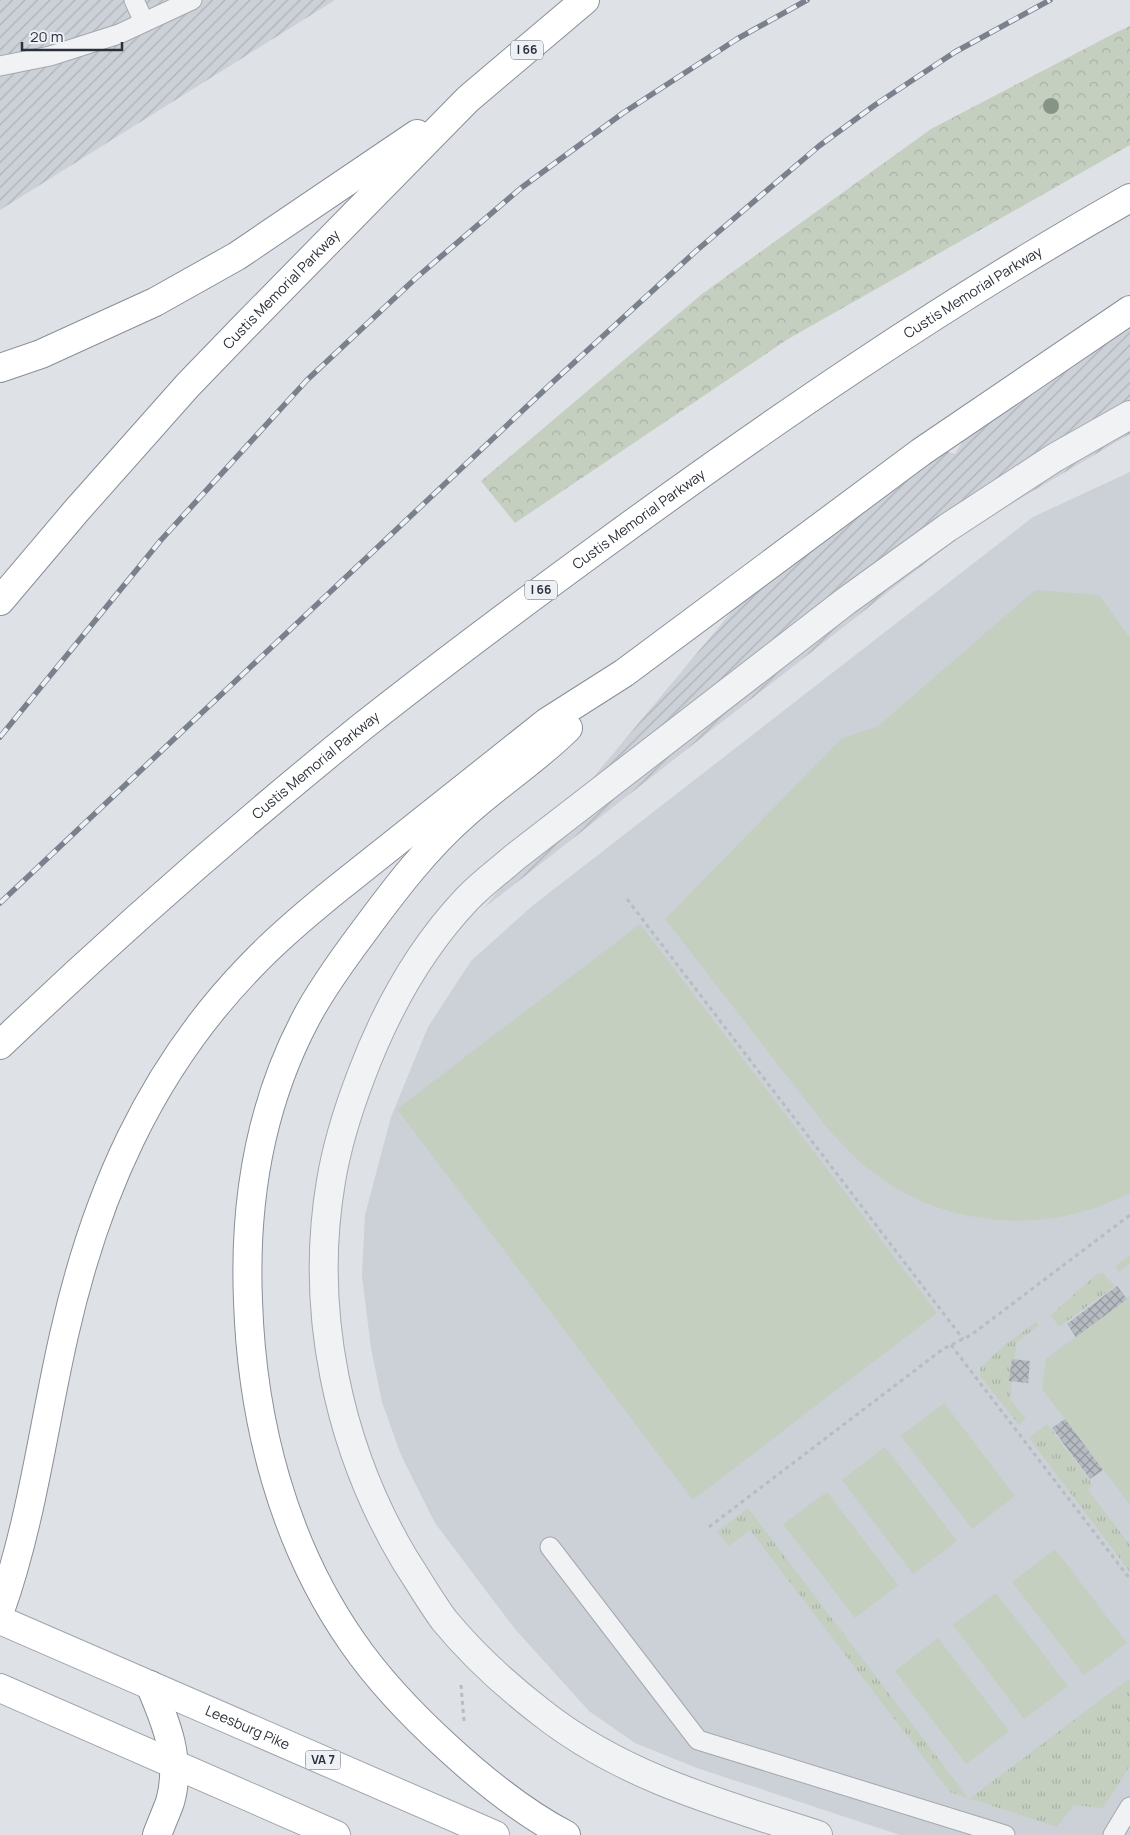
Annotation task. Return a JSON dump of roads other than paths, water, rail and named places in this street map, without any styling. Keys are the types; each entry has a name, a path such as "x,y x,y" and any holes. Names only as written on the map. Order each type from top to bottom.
{"main road":[{"name":"Custis Memorial Parkway","path":"0,601 77,510 188,385 468,99 585,0"},
{"path":"0,368 41,354 155,302 220,265 468,99"},
{"name":"Custis Memorial Parkway","path":"0,1045 55,992 218,848 363,726 544,588 701,472 942,310 1130,198"},
{"path":"0,1611 15,1565 28,1515 64,1335 78,1275 94,1224 133,1132 159,1086 188,1042 248,969 309,912 547,722 624,673 899,468 995,400 1130,310"},
{"path":"995,400 1130,332"},
{"path":"566,1835 529,1814 500,1794 420,1722 373,1671 352,1642 314,1578 285,1510 256,1400 248,1318 248,1235 257,1160 265,1123 277,1087 304,1021 344,957 400,883 440,837 466,813 560,736 624,673"},
{"name":"Leesburg Pike","path":"0,1620 495,1835"},
{"path":"150,1685 163,1714 175,1764 170,1800 157,1835"},
{"path":"0,1688 336,1835"}],"street":[{"path":"818,1835 676,1788 602,1753 544,1714 483,1662 444,1620 394,1540 373,1500 344,1417 333,1371 324,1305 324,1241 331,1181 346,1114 368,1057 392,1004 427,948 467,898 515,856 846,601 980,507 1054,458 1130,415"}],"lane":[{"path":"134,0 144,22"},
{"path":"0,66 50,56 119,34 192,0"},
{"path":"550,1547 698,1740 1005,1835"},
{"path":"1113,1835 1130,1807"}],"railway":[{"path":"0,737 161,540 307,380 416,278 521,188 623,113 737,39 807,0"},
{"path":"0,903 554,381 696,251 819,146 875,105 955,52 1050,0"}]}
